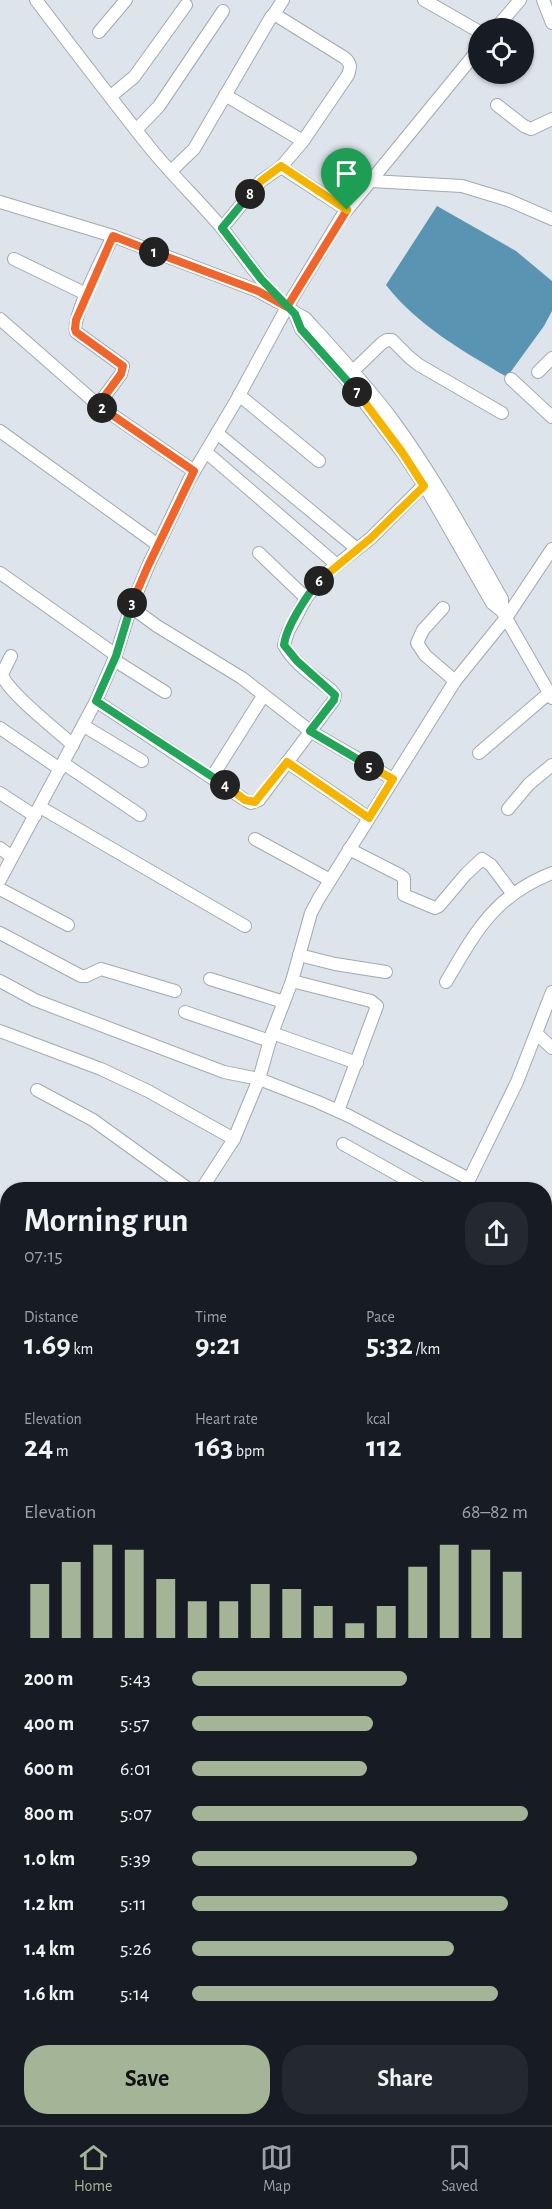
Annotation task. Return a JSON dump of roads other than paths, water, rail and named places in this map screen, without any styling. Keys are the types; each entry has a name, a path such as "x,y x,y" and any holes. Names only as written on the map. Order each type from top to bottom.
{"street":[{"path":"36,0 136,130 222,228 261,279 291,310 301,329 352,386 402,452 492,603 504,614 551,695 480,753"},
{"path":"99,32 126,0"},
{"path":"171,171 194,149 283,0"},
{"path":"424,0 468,25"},
{"path":"505,18 520,0"},
{"path":"543,0 552,22"},
{"path":"111,96 134,77 186,5"},
{"path":"136,130 159,106 223,11"},
{"path":"222,228 261,181 281,166 303,141 351,68 350,63 327,46 274,14"},
{"path":"0,880 96,701 115,658 131,607 194,471 291,310 347,210 468,62"},
{"path":"225,95 303,141"},
{"path":"497,105 531,129 552,119"},
{"path":"281,166 347,210"},
{"path":"371,181 462,186 508,200 552,219"},
{"path":"0,202 113,236 258,291 305,318 353,371 391,418 428,471 502,599 504,614"},
{"path":"98,405 121,374 123,366 75,329 86,294 113,236"},
{"path":"14,259 86,294"},
{"path":"0,319 98,405 194,471"},
{"path":"353,371 387,339 392,340 419,365 502,413"},
{"path":"538,372 552,358"},
{"path":"511,379 552,417"},
{"path":"239,395 319,461"},
{"path":"0,431 158,545"},
{"path":"217,433 357,549"},
{"path":"206,452 337,565"},
{"path":"96,701 245,800 255,802 334,700 335,695 297,661 284,645 288,632 306,598 324,575 371,538 424,486"},
{"path":"206,1182 234,1139 259,1079 271,1037 292,981 311,913 455,681 552,549"},
{"path":"259,554 306,598"},
{"path":"0,573 165,692"},
{"path":"131,607 157,626 242,678 310,731 393,779"},
{"path":"442,608 423,630 417,643 425,654 455,681"},
{"path":"11,656 2,674 4,681 73,745"},
{"path":"212,777 263,696"},
{"path":"84,726 142,761"},
{"path":"0,728 140,815"},
{"path":"287,762 369,818"},
{"path":"508,808 529,784 552,765"},
{"path":"0,793 37,811 245,926"},
{"path":"255,839 330,880"},
{"path":"0,848 12,857"},
{"path":"349,849 400,875 404,878 404,895 435,908 482,860 491,865 512,893"},
{"path":"446,982 475,932 512,893 552,873"},
{"path":"0,889 68,925"},
{"path":"0,933 81,976 101,969 174,991"},
{"path":"299,954 335,964 386,972"},
{"path":"210,979 284,1002"},
{"path":"0,981 46,1005 225,1072 259,1079 338,1111 462,1182"},
{"path":"292,981 375,1003 376,1011 338,1111"},
{"path":"467,1182 517,1082 552,992"},
{"path":"185,1012 357,1063"},
{"path":"0,1031 101,1069 148,1091 234,1139"},
{"path":"537,1034 552,1048"},
{"path":"37,1090 93,1120 179,1182"},
{"path":"343,1144 411,1182"}],"water":[{"path":"437,206 516,251 552,281 552,311 544,326 507,377 427,325 412,313 386,285"}]}
